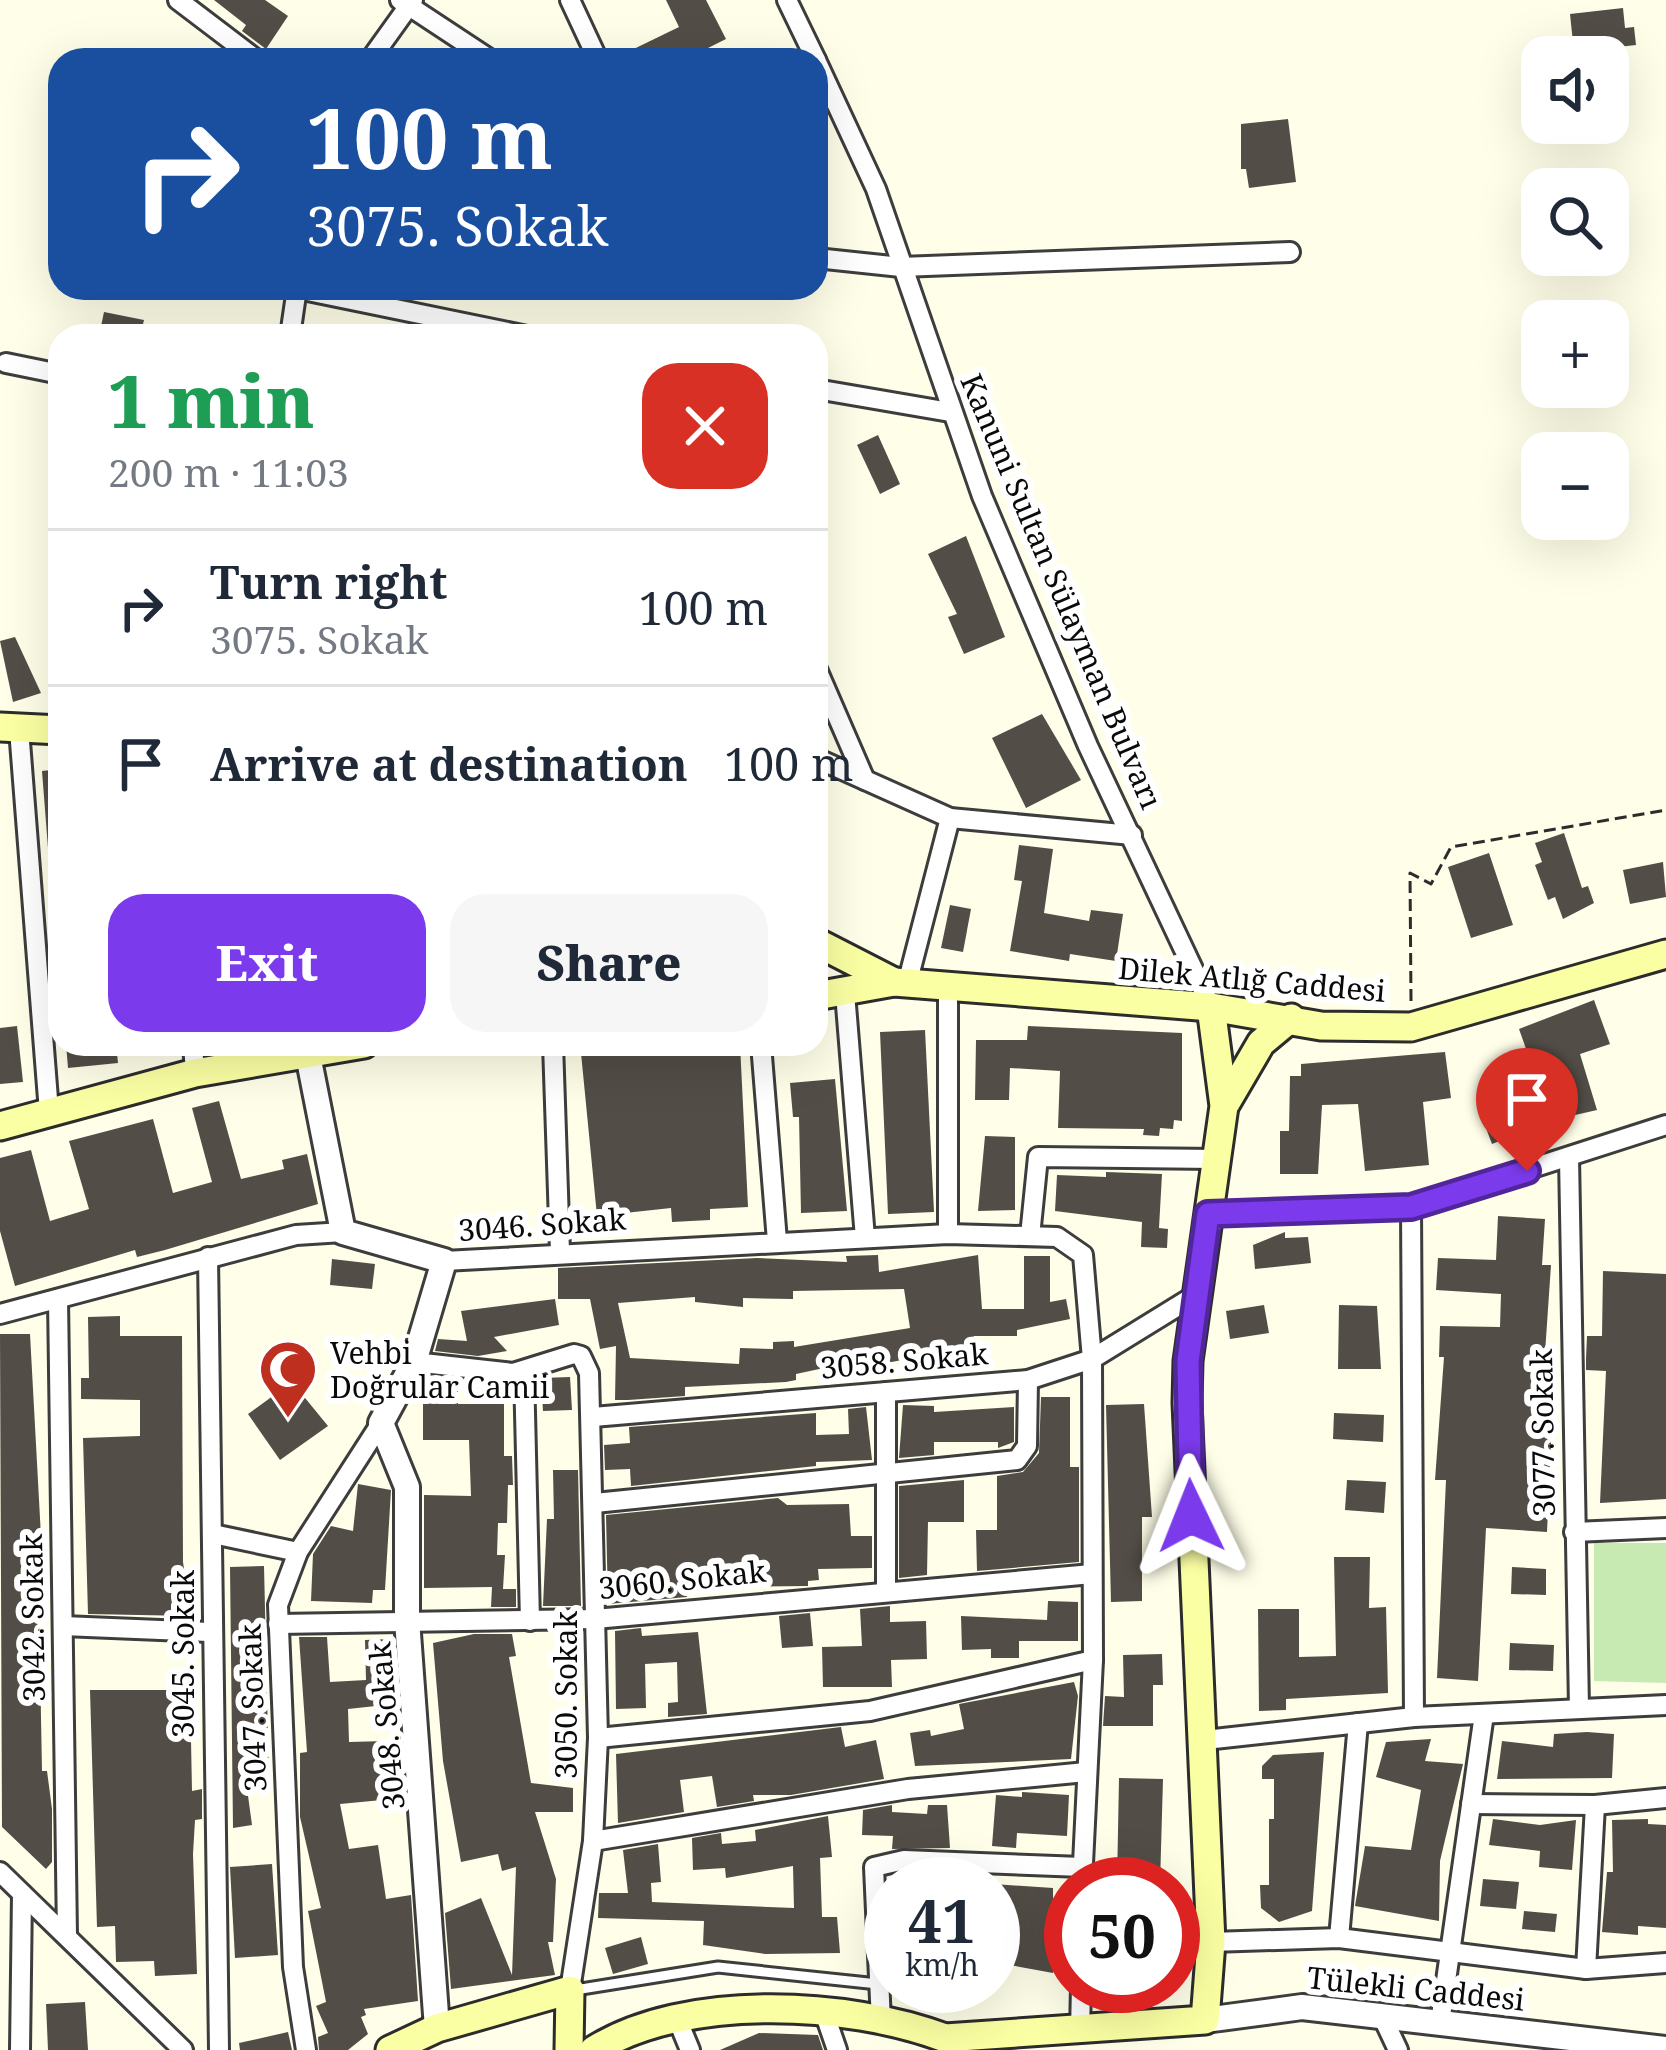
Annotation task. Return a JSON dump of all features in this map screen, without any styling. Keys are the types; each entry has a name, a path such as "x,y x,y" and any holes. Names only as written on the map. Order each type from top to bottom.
{"main road":[{"path":"10,728 48,730"},
{"path":"828,948 900,983"},
{"name":"Dilek Atlığ Caddesi","path":"900,983 1211,1007 1321,1026 1411,1027 1666,954"},
{"path":"828,995 900,983"},
{"path":"1205,2020 1211,1942 1187,1403 1224,1106 1211,1007"},
{"path":"1224,1106 1261,1043 1291,1018"},
{"path":"0,1126 195,1073 279,1056"},
{"path":"391,2050 437,2028 570,1990 569,2050"},
{"name":"Tülekli Caddesi","path":"594,2050 618,2035 676,2016 733,2008 910,2025 949,2044 1205,2020"}],"street":[{"path":"178,0 241,48"},
{"path":"570,0 592,48"},
{"name":"Kanuni Sultan Sülayman Bulvarı","path":"787,0 810,48"},
{"path":"378,48 407,2 474,48"},
{"name":"Kanuni Sultan Sülayman Bulvarı","path":"828,86 876,189 950,412 1088,746 1211,1007"},
{"path":"828,259 901,266 1290,252"},
{"path":"350,300 468,324"},
{"path":"6,363 48,372"},
{"path":"828,391 950,412"},
{"path":"828,694 866,780"},
{"path":"10,728 49,1112"},
{"path":"828,763 950,818 1132,835"},
{"path":"900,983 950,818"},
{"path":"948,987 948,1234"},
{"path":"845,993 865,1238"},
{"path":"194,1056 195,1073"},
{"path":"309,1056 343,1232"},
{"path":"553,1056 560,1252"},
{"path":"762,1056 777,1241"},
{"path":"1208,1214 1411,1207 1666,1125"},
{"path":"1030,1236 1038,1157 1216,1159"},
{"name":"3077. Sokak","path":"1569,1157 1579,1708"},
{"path":"1411,1207 1414,1717"},
{"name":"3046. Sokak","path":"0,1314 296,1235 343,1232 444,1261 948,1234 1057,1237 1083,1255 1092,1359"},
{"name":"3045. Sokak","path":"208,1257 213,1534 209,1632 219,2050"},
{"name":"3047. Sokak","path":"306,2050 292,1967 278,1624 283,1586 298,1552 415,1362 444,1261"},
{"name":"3058. Sokak","path":"593,1418 1028,1380 1092,1359 1199,1293"},
{"name":"3042. Sokak","path":"58,1299 67,1936"},
{"name":"3050. Sokak","path":"415,1362 524,1371 566,1354 581,1356 589,1373 598,1738 593,1841 570,1990"},
{"path":"1083,1857 1093,1660 1092,1359"},
{"path":"524,1371 530,1621"},
{"path":"595,1503 1017,1460 1028,1446 1028,1380"},
{"path":"886,1392 886,1588"},
{"name":"3048. Sokak","path":"381,1423 407,1487 407,1620 437,2028"},
{"path":"1574,1532 1666,1528"},
{"path":"213,1534 298,1552"},
{"name":"3060. Sokak","path":"278,1624 595,1619 886,1588 1092,1574"},
{"path":"63,1626 209,1632"},
{"path":"598,1738 870,1712 1093,1660"},
{"path":"1205,1740 1414,1717 1666,1705"},
{"path":"1440,2023 1484,1714"},
{"path":"1339,1938 1358,1723"},
{"path":"593,1841 908,1789 1086,1772"},
{"path":"1471,1804 1595,1805 1666,1798"},
{"path":"1586,1969 1595,1805"},
{"path":"0,1872 183,2050"},
{"path":"20,2050 22,1894"},
{"path":"1211,1942 1339,1938 1586,1969 1666,1963"},
{"name":"Tülekli Caddesi","path":"1205,2020 1285,2007 1440,2023 1590,2046 1666,2049"},
{"path":"880,2013 881,2022"},
{"path":"1080,2013 1080,2032"},
{"path":"825,2015 837,2050"},
{"path":"676,2016 689,2050"},
{"path":"1382,2016 1397,2050"}],"lane":[{"path":"570,1990 718,1966 864,1982"}],"path":[{"path":"1411,1027 1410,873 1431,884 1451,848 1666,810"}],"green space":[{"path":"1594,1543 1666,1543 1666,1683 1594,1681"}],"building":[{"path":"214,0 265,0 288,16 267,48 242,31 246,25"},
{"path":"666,0 706,0 726,39 708,48 636,48 679,27"},
{"path":"1623,8 1625,28 1634,27 1636,45 1629,46 1629,36 1572,36 1570,14"},
{"path":"1288,119 1296,182 1249,188 1246,169 1241,169 1241,124"},
{"path":"104,312 144,320 143,324 102,324"},
{"path":"878,435 900,484 880,494 857,445"},
{"path":"966,536 1005,637 964,654 948,617 957,614 928,554"},
{"path":"15,637 41,693 13,702 0,641"},
{"path":"1042,714 1081,780 1026,808 992,738"},
{"path":"48,770 48,848 42,771"},
{"path":"1564,833 1582,888 1588,886 1594,903 1563,919 1555,897 1548,900 1535,865 1542,862 1535,843"},
{"path":"1019,845 1053,849 1044,913 1089,921 1091,910 1123,914 1116,961 1070,954 1069,961 1010,951 1022,881 1014,880"},
{"path":"1489,853 1513,925 1471,938 1448,867"},
{"path":"1663,862 1666,897 1630,904 1623,870"},
{"path":"950,905 971,909 963,952 941,948"},
{"path":"1594,1000 1610,1044 1580,1054 1597,1110 1549,1121 1492,1144 1477,1104 1537,1080 1519,1029"},
{"path":"17,1026 23,1082 0,1084 0,1028"},
{"path":"1028,1026 1182,1033 1182,1121 1174,1120 1173,1129 1160,1128 1159,1136 1143,1135 1144,1129 1058,1128 1060,1071 1010,1068 1009,1100 975,1100 976,1040 1027,1040"},
{"path":"925,1030 934,1212 888,1214 880,1032"},
{"path":"1445,1052 1451,1098 1423,1102 1429,1165 1365,1171 1358,1104 1322,1105 1318,1174 1280,1174 1280,1131 1289,1131 1290,1076 1301,1076 1301,1064"},
{"path":"67,1056 117,1056 118,1063 68,1068"},
{"path":"581,1056 741,1056 748,1207 710,1209 710,1220 672,1222 671,1208 597,1216"},
{"path":"835,1079 847,1211 801,1213 799,1117 793,1117 790,1083"},
{"path":"219,1101 241,1179 284,1169 282,1160 307,1154 318,1204 165,1250 137,1257 135,1250 15,1286 0,1231 0,1158 31,1150 50,1221 89,1209 69,1141 153,1119 173,1193 212,1182 192,1108"},
{"path":"985,1136 1015,1137 1015,1210 978,1211"},
{"path":"1106,1172 1162,1174 1159,1228 1168,1229 1167,1248 1141,1247 1142,1222 1055,1211 1057,1175 1106,1177"},
{"path":"1498,1216 1545,1219 1542,1265 1551,1265 1542,1397 1553,1398 1547,1532 1486,1528 1478,1681 1437,1678 1446,1480 1435,1480 1444,1357 1439,1357 1440,1326 1500,1327 1501,1294 1436,1290 1438,1258 1496,1260"},
{"path":"1285,1232 1285,1238 1308,1237 1311,1263 1255,1269 1253,1245"},
{"path":"878,1255 879,1272 978,1255 982,1309 1024,1309 1024,1256 1050,1256 1050,1302 1066,1299 1070,1319 1017,1330 1017,1336 974,1336 974,1352 907,1353 907,1359 840,1372 838,1365 796,1374 796,1380 786,1382 685,1387 685,1396 615,1400 616,1346 600,1349 590,1299 558,1299 558,1268 757,1258 847,1262 846,1256","holes":["904,1289 910,1328 794,1347 794,1341 773,1342 773,1349 740,1348 739,1364 630,1358 618,1303 695,1297 695,1302 743,1307 743,1298 793,1299 793,1291"]},
{"path":"332,1259 375,1264 372,1289 330,1285"},
{"path":"1603,1271 1666,1274 1666,1499 1600,1503 1606,1371 1586,1370 1586,1358 1587,1336 1602,1336"},
{"path":"555,1299 559,1325 494,1337 507,1351 478,1356 435,1351 438,1339 467,1341 461,1311"},
{"path":"1264,1305 1269,1333 1230,1339 1226,1311"},
{"path":"1339,1305 1377,1306 1381,1369 1338,1369"},
{"path":"120,1316 120,1336 182,1336 183,1562 191,1616 88,1614 83,1438 140,1436 140,1400 81,1399 81,1378 89,1378 88,1317"},
{"path":"0,1334 30,1334 45,1610 39,1610 42,1771 47,1771 52,1809 52,1862 46,1869 2,1827"},
{"path":"570,1377 572,1410 543,1411 541,1378"},
{"name":"Vehbi Doğrular Camii","path":"292,1382 328,1426 280,1460 248,1414"},
{"path":"423,1390 458,1390 458,1404 504,1404 504,1456 512,1456 513,1485 508,1485 507,1523 498,1523 497,1555 505,1555 503,1589 516,1589 516,1607 491,1607 492,1587 424,1588 424,1495 471,1496 469,1440 423,1440"},
{"path":"1041,1397 1070,1397 1070,1467 1079,1467 1079,1562 977,1571 976,1530 997,1530 997,1476 1023,1472 1039,1453"},
{"path":"1144,1404 1152,1517 1142,1517 1142,1601 1111,1602 1106,1405"},
{"path":"903,1405 934,1406 934,1412 1014,1407 1014,1442 998,1448 998,1442 934,1442 934,1455 899,1458"},
{"path":"866,1407 872,1460 816,1462 816,1466 631,1486 630,1469 605,1470 604,1445 630,1443 629,1427 816,1413 816,1435 849,1434 848,1409"},
{"path":"1334,1413 1384,1415 1383,1442 1333,1439"},
{"path":"553,1470 578,1470 581,1606 543,1606 547,1519 554,1519"},
{"path":"964,1480 964,1522 928,1522 927,1575 899,1578 899,1486"},
{"path":"1347,1480 1386,1482 1384,1513 1345,1510"},
{"path":"358,1484 391,1490 385,1590 373,1590 372,1603 311,1601 313,1554 331,1526 353,1531"},
{"path":"778,1498 787,1505 849,1504 851,1536 872,1536 872,1568 818,1569 819,1580 808,1581 808,1586 721,1587 686,1591 687,1597 608,1604 606,1515"},
{"path":"1334,1557 1370,1557 1369,1608 1386,1607 1388,1693 1286,1699 1286,1710 1259,1711 1258,1609 1299,1609 1299,1657 1336,1656"},
{"path":"264,1566 269,1781 246,1781 252,1825 233,1828 230,1567"},
{"path":"1512,1567 1546,1569 1546,1595 1511,1594"},
{"path":"1048,1601 1078,1602 1078,1641 1019,1641 1019,1658 991,1658 991,1649 962,1650 961,1616 1047,1620"},
{"path":"890,1606 890,1622 926,1621 927,1659 891,1660 892,1687 823,1687 822,1647 862,1646 860,1609"},
{"path":"810,1613 813,1646 782,1648 779,1616"},
{"path":"641,1628 642,1636 698,1632 707,1714 668,1717 668,1703 678,1702 677,1662 645,1664 646,1708 616,1709 615,1631"},
{"path":"555,1633 575,1633 574,1645 581,1645 581,1673 555,1672"},
{"path":"474,1634 512,1634 516,1656 509,1657 531,1783 573,1788 573,1812 535,1812 556,1879 553,1942 548,1942 555,1975 451,1989 445,1913 481,1898 512,1975 516,1867 502,1871 498,1854 461,1862 443,1761 433,1643"},
{"path":"299,1637 327,1637 330,1682 366,1680 365,1640 392,1639 395,1678 384,1678 385,1705 348,1709 349,1742 386,1741 382,1800 340,1804 349,1849 378,1845 386,1899 411,1895 418,2001 364,2009 366,2015 361,2017 368,2034 348,2050 319,2050 318,2037 328,2033 316,2006 326,2002 308,1911 321,1908 300,1817 300,1753 307,1752"},
{"path":"1510,1643 1554,1645 1553,1671 1509,1670"},
{"path":"1162,1654 1163,1685 1153,1685 1153,1726 1103,1726 1105,1696 1124,1697 1123,1655"},
{"path":"1074,1682 1078,1696 1071,1759 915,1766 910,1733 930,1730 931,1736 964,1729 959,1704"},
{"path":"90,1690 190,1690 192,1791 202,1789 202,1819 195,1820 193,1854 197,1974 155,1976 154,1961 116,1962 115,1926 97,1927"},
{"path":"841,1727 845,1747 876,1740 884,1779 791,1795 753,1795 754,1801 717,1807 712,1776 680,1780 684,1812 618,1823 616,1754"},
{"path":"1554,1734 1614,1734 1612,1778 1497,1779 1502,1741 1553,1747"},
{"path":"1431,1739 1425,1761 1463,1764 1440,1861 1439,1921 1355,1906 1365,1846 1411,1850 1421,1790 1376,1777 1386,1742"},
{"path":"1324,1752 1312,1911 1279,1922 1261,1908 1260,1885 1269,1885 1269,1819 1274,1819 1274,1779 1262,1779 1262,1766 1273,1755"},
{"path":"1119,1778 1163,1779 1161,1857 1118,1857"},
{"path":"1022,1792 1069,1795 1067,1836 1017,1833 1016,1848 992,1846 996,1795 1022,1797"},
{"path":"892,1805 892,1812 927,1814 928,1805 947,1805 950,1848 892,1849 893,1836 862,1835 863,1810"},
{"path":"828,1816 832,1857 820,1858 822,1917 837,1917 840,1953 765,1954 703,1945 704,1921 598,1918 599,1893 628,1893 623,1850 658,1844 661,1882 651,1883 652,1902 794,1908 793,1866 726,1878 725,1868 693,1870 692,1838 721,1833 722,1844 756,1841 755,1830"},
{"path":"1493,1819 1540,1825 1576,1820 1572,1870 1539,1867 1540,1851 1489,1845"},
{"path":"1648,1819 1648,1824 1666,1825 1666,1928 1638,1926 1638,1935 1602,1932 1607,1872 1613,1872 1612,1820"},
{"path":"272,1864 278,1955 235,1958 230,1867"},
{"path":"1483,1879 1519,1882 1516,1909 1480,1906"},
{"path":"1020,1886 1044,1887 1044,1971 1020,1967"},
{"path":"1524,1911 1557,1914 1555,1932 1522,1929"},
{"path":"641,1937 648,1964 613,1974 605,1948"},
{"path":"85,2002 88,2050 48,2050 46,2004"},
{"path":"288,2032 292,2050 240,2050 239,2043"},
{"path":"759,2033 818,2035 823,2050 720,2050"}],"place":[{"name":"Vehbi Doğrular Camii","path":"288,1420"}],"route":[{"path":"1191,1516 1188,1361 1208,1214 1411,1207 1527,1171"}]}
